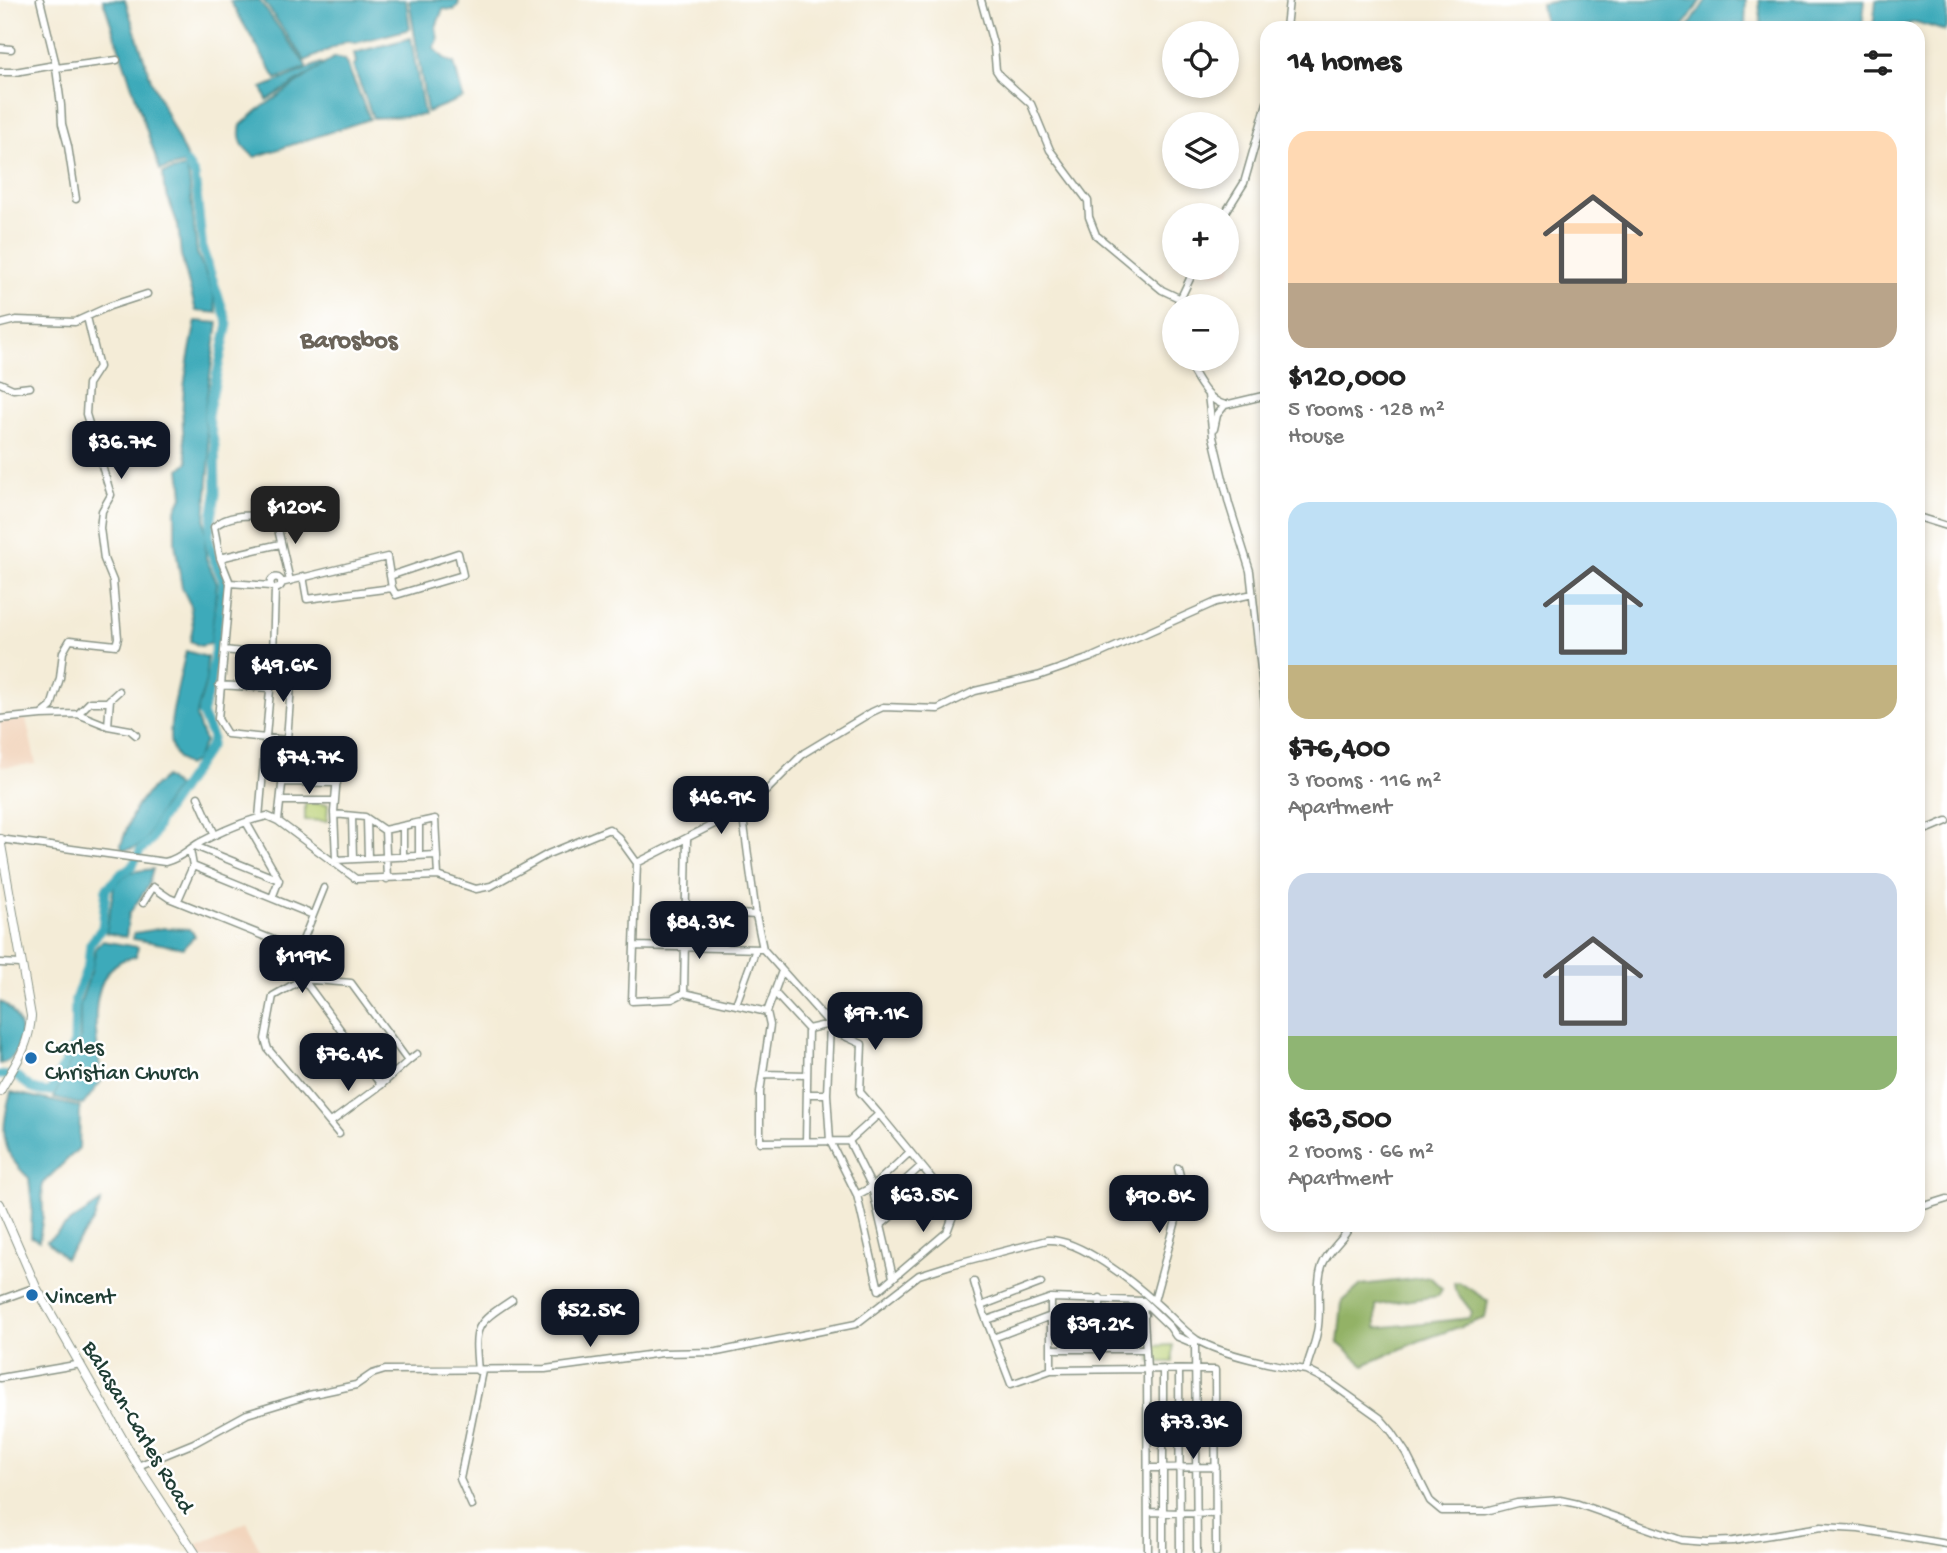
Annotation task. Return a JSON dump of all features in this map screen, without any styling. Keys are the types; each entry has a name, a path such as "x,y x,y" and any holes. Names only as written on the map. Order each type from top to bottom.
{"main road":[{"path":"0,842 31,1016 25,1049 0,1091"},
{"name":"Balasan-Carles Road","path":"0,1204 36,1287 138,1466 195,1553"}],"street":[{"path":"40,0 55,66 61,124 68,146 76,199"},
{"path":"981,0 994,47 996,70 1031,104 1050,150 1088,201 1089,217 1096,235 1144,277 1170,294"},
{"path":"1287,21 1289,0"},
{"path":"0,48 11,49"},
{"path":"0,72 117,60"},
{"path":"1232,203 1244,183 1260,127"},
{"path":"0,324 16,320 75,322 110,306 147,294"},
{"path":"41,715 51,707 60,678 62,652 70,640 116,645 118,638 113,581 104,559 101,535 102,511 111,495 86,414 89,384 99,367 87,317"},
{"path":"1193,371 1208,394 1218,403 1225,405 1260,397"},
{"path":"0,383 13,389 30,387"},
{"path":"1208,394 1213,438 1229,504 1246,554 1260,658"},
{"path":"1213,438 1214,421 1225,405"},
{"path":"287,740 228,734 218,719 230,583 220,558 214,527 221,520 232,516 275,516 290,581"},
{"path":"1925,519 1947,526"},
{"path":"220,558 280,544"},
{"path":"230,583 279,588 281,583 303,576 387,557 390,576 392,588 396,595 463,575 458,554 390,576"},
{"path":"303,576 307,599 392,588"},
{"path":"259,818 273,655 273,587"},
{"path":"637,863 742,810 766,791 804,753 883,707 938,709 975,691 1038,676 1090,658 1216,602 1253,594"},
{"path":"224,650 297,658 278,821"},
{"path":"219,685 270,688"},
{"path":"78,714 90,702 107,702 119,691"},
{"path":"108,726 110,699"},
{"path":"0,719 78,714 108,726 130,730 136,735"},
{"path":"285,762 338,764 334,814 336,860 436,855"},
{"path":"283,782 337,783"},
{"path":"198,797 215,835"},
{"path":"284,801 335,801"},
{"path":"736,1004 760,949 742,810"},
{"path":"334,814 368,819 385,830 435,819 438,876"},
{"path":"0,842 165,862 177,859 192,847 215,835 267,816 278,821 356,879 438,876 476,889 491,886 548,854 609,829 620,838 637,863 632,1001 672,999 684,993 767,1012"},
{"path":"352,816 353,859"},
{"path":"368,819 368,858"},
{"path":"1925,827 1947,821"},
{"path":"246,822 279,880"},
{"path":"419,823 419,856"},
{"path":"403,826 403,857"},
{"path":"385,830 387,879"},
{"path":"684,993 687,838"},
{"path":"192,847 279,880"},
{"path":"178,900 193,866 192,847"},
{"path":"193,866 313,915"},
{"path":"271,898 279,880"},
{"path":"143,903 153,887 169,898 281,943 295,960"},
{"path":"324,888 295,960 295,968 381,1085"},
{"path":"686,911 756,915"},
{"path":"634,946 760,949 830,1024 842,1035 862,1044 860,1092 956,1208 947,1231 879,1290"},
{"path":"0,963 22,964"},
{"path":"782,971 767,1012 770,1025 760,1092 760,1142 849,1141 879,1114"},
{"path":"339,1134 268,1049 265,1039 273,996 303,979 351,983 408,1061"},
{"path":"774,992 808,1029 806,1141"},
{"path":"808,1029 830,1024"},
{"path":"830,1024 827,1094 830,1141 857,1195 882,1303"},
{"path":"331,1122 417,1054"},
{"path":"764,1074 807,1075"},
{"path":"807,1094 827,1094"},
{"path":"849,1141 872,1187 893,1277"},
{"path":"857,1195 872,1187 910,1152"},
{"path":"877,1206 921,1166"},
{"path":"1154,1301 1184,1191 1178,1168"},
{"path":"881,1225 933,1180"},
{"path":"1925,1206 1947,1199"},
{"path":"1306,1370 1317,1333 1321,1268 1328,1252 1346,1232"},
{"path":"138,1466 194,1443 247,1414 309,1395 356,1385 372,1374 385,1370 545,1369 662,1353 717,1352 856,1324 919,1275 1055,1240 1076,1246 1088,1253 1154,1301 1196,1342 1194,1370 1197,1553"},
{"path":"974,1282 1011,1384 1051,1370 1215,1370 1216,1553"},
{"path":"982,1306 1041,1283"},
{"path":"0,1300 36,1287"},
{"path":"987,1320 1051,1298 1143,1301 1170,1326 1176,1336 1256,1360 1306,1370 1328,1381 1380,1418 1406,1453 1430,1502 1442,1511 1486,1511 1517,1503 1560,1500 1681,1539 1707,1542 1732,1541 1821,1527 1859,1529 1947,1544"},
{"path":"1051,1298 1051,1370"},
{"path":"1100,1298 1100,1349"},
{"path":"472,1506 460,1479 480,1371 477,1329 512,1300"},
{"path":"1143,1301 1149,1468 1148,1553"},
{"path":"993,1338 1051,1315 1145,1315"},
{"path":"1051,1331 1145,1332"},
{"path":"1051,1349 1146,1349"},
{"path":"0,1378 81,1364"},
{"path":"1163,1369 1163,1553"},
{"path":"1179,1370 1180,1553"},
{"path":"1148,1422 1216,1423"},
{"path":"1149,1468 1216,1467"},
{"path":"1149,1512 1216,1514"}],"shaded area":[{"path":"26,719 36,764 0,767 0,721"},
{"path":"247,1522 261,1553 201,1553 196,1545"}],"green space":[{"path":"305,803 328,804 327,821 305,820"},
{"path":"1430,1277 1442,1289 1438,1296 1376,1305 1376,1328 1470,1318 1472,1312 1455,1290 1454,1283 1459,1282 1488,1301 1485,1318 1419,1341 1364,1365 1338,1343 1342,1302 1361,1285"},
{"path":"1173,1345 1173,1362 1150,1362 1150,1346"}],"water":[{"path":"103,0 125,0 151,80 189,163 160,170"},
{"path":"259,0 307,67 276,79 230,1"},
{"path":"263,0 406,0 410,29 355,43 347,41 305,61"},
{"path":"409,0 459,0 454,10 443,9 436,27 438,40 434,48 446,60 454,63 463,98 427,112"},
{"path":"1564,0 1701,0 1688,21 1544,21 1541,4"},
{"path":"1706,0 1746,0 1745,21 1692,21"},
{"path":"1759,0 1865,0 1863,21 1760,21"},
{"path":"1876,0 1947,0 1945,31 1925,25 1925,21 1874,21"},
{"path":"411,38 424,115 373,118 353,66 356,63 354,53"},
{"path":"335,57 345,60 370,119 255,157 242,144 241,125 258,110"},
{"path":"321,63 323,65 267,100 262,88"},
{"path":"186,167 197,253 213,291 217,313 196,311 181,255 178,225 164,187 163,173"},
{"path":"196,321 218,323 204,415 210,456 205,521 206,558 217,583 211,644 200,646 190,641 193,626 190,604 182,588 175,543 175,512 183,495 180,469 188,462 184,444 184,391"},
{"path":"186,651 207,657 206,681 196,717 205,742 195,761 187,766 175,754 170,737 172,713"},
{"path":"165,777 177,787 147,838 138,846 122,850 121,845 136,807"},
{"path":"153,869 148,886 129,914 126,937 106,933 114,885 130,872"},
{"path":"164,928 190,929 195,936 183,948 133,939 134,933"},
{"path":"102,941 138,947 136,956 121,961 109,971 102,983 97,999 96,1033 102,1080 83,1105 53,1098 80,1041 80,1003 96,947"},
{"path":"0,1002 14,1014 21,1032 13,1056 0,1064"},
{"path":"11,1092 80,1107 79,1148 42,1184 43,1216 39,1241 31,1237 29,1178 12,1159 5,1140 5,1118"},
{"path":"101,1202 93,1222 65,1258 47,1241 70,1222"}],"waterway":[{"path":"0,1075 18,1077 37,1090 51,1091 74,1043 75,999 88,964 90,944 102,928 106,889 133,865 140,851 152,839 160,820 211,745 212,737 202,714 210,687 223,581 212,555 209,535 216,494 215,446 208,415 228,324 203,250 195,176 187,163"}],"place":[{"name":"Carles Christian Church","path":"31,1058"},
{"name":"Vincent","path":"32,1295"}],"district":[{"name":"Barosbos","path":"349,338"}]}
